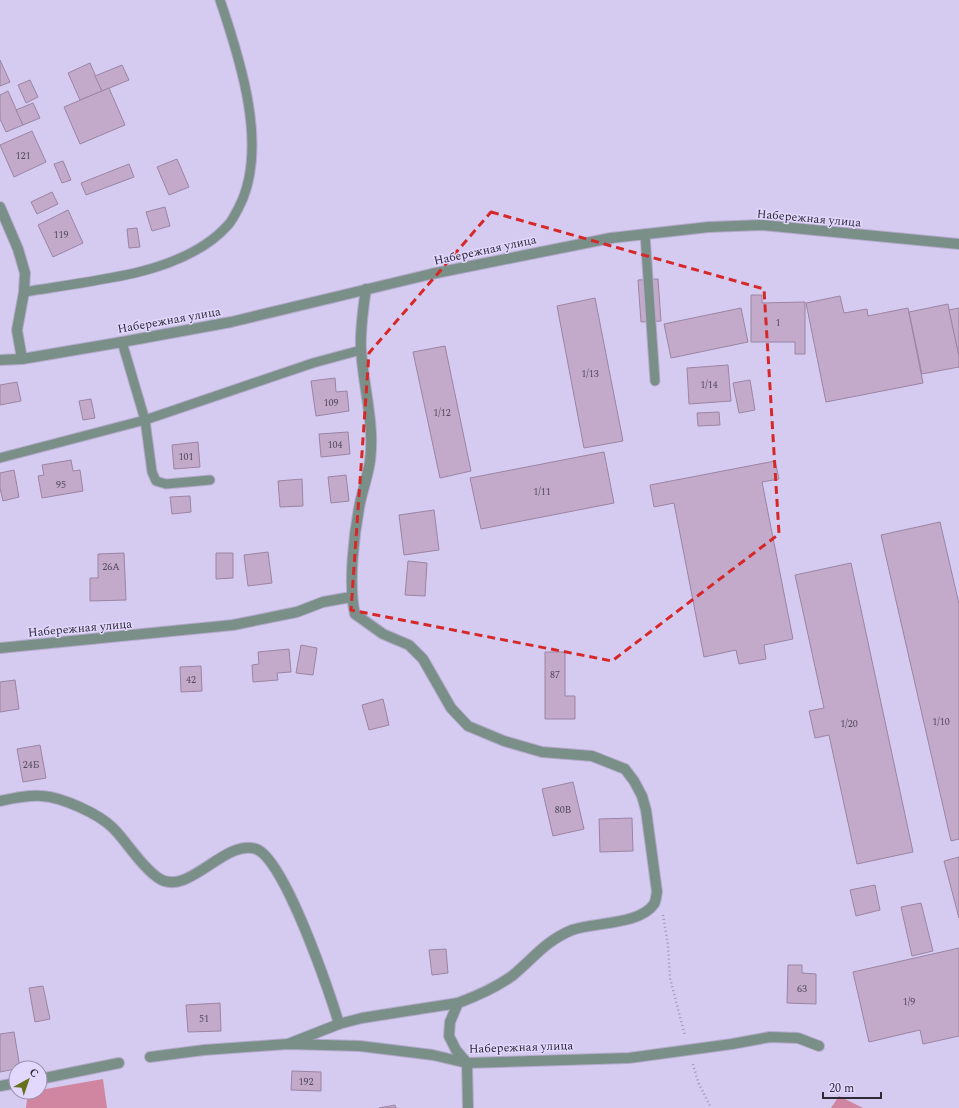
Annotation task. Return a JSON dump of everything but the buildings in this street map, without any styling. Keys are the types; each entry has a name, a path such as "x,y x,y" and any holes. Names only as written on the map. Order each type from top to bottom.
{"street":[{"path":"0,207 18,249 25,273 24,292 17,330 22,359"},
{"name":"Набережная улица","path":"0,360 22,359 231,322 366,289 514,256 611,238 709,228 762,226 959,244"},
{"path":"288,1044 339,1024 362,1018 458,1003 496,987 513,975 545,945 573,930 643,914 655,903 657,892 646,810 642,796 634,781 625,769 592,756 542,752 519,746 468,726 451,708 423,659 409,645 384,634 355,614 351,597 359,505 370,462 369,424 361,350 361,320 366,289"},
{"name":"Набережная улица","path":"0,648 233,625 297,612 323,602 351,597"},
{"path":"0,802 22,797 43,796 90,811 112,827 158,878 170,882 180,881 238,849 247,847 261,852 271,860 291,899 330,993 339,1024"},
{"path":"458,1003 450,1022 449,1036 456,1050 467,1063 468,1108"},
{"name":"Набережная улица","path":"150,1057 204,1050 288,1044 360,1046 433,1055 467,1063 522,1060 629,1058 689,1051 770,1037 798,1038 820,1046"},
{"path":"48,1077 119,1063"}],"lane":[{"path":"24,292 136,273 179,258 211,241 229,224 242,201 251,169 251,146 249,102 235,43 220,0"},
{"path":"645,234 655,381"},
{"path":"122,342 145,420 152,472 156,481 166,484 210,480"},
{"path":"0,458 145,420 313,363 361,350"}],"path":[{"path":"655,903 663,912 668,945 670,978 689,1051 698,1082 711,1108"}],"highlighted area":[{"path":"491,212 764,289 779,534 612,661 351,610 369,353"}],"shaded area":[{"path":"103,1079 107,1108 26,1108 27,1100 48,1100 48,1089"},
{"path":"839,1096 863,1108 831,1108"}]}
